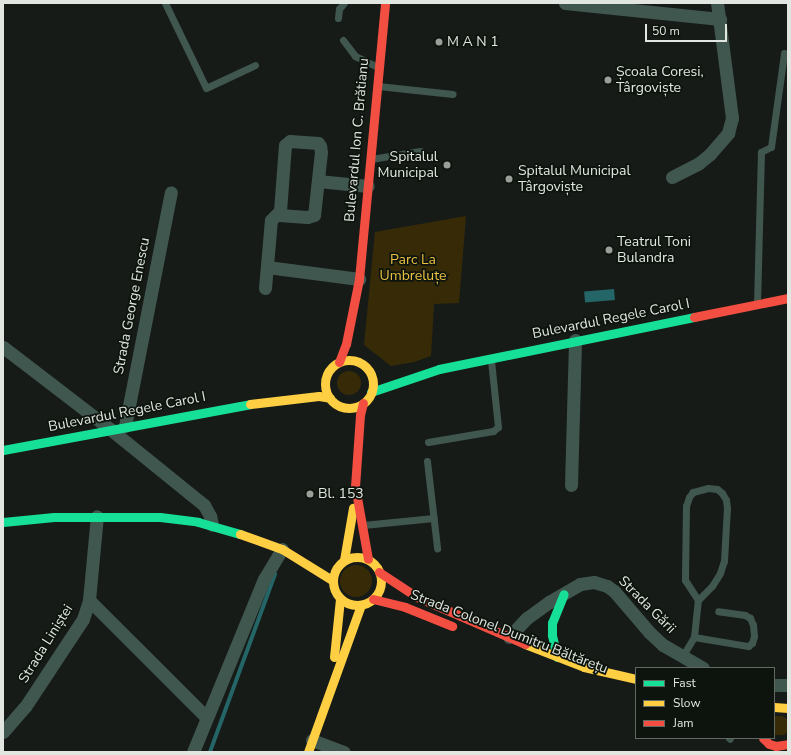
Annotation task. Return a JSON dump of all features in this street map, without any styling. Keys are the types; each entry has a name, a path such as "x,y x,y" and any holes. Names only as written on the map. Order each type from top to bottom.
{"main road":[{"name":"Bulevardul Ion C. Brătianu","path":"358,330 359,282 385,3"},
{"name":"Bulevardul Ion C. Brătianu","path":"339,362 346,344 359,282"},
{"name":"Bulevardul Regele Carol I","path":"371,392 382,387 439,369 575,340 788,298"},
{"path":"343,561 351,526 360,415 363,403 371,392 372,381 369,371 359,358 339,362 331,369 327,376 326,389 330,398 339,405 344,416"},
{"name":"Bulevardul Regele Carol I","path":"402,371 439,369"},
{"path":"369,371 380,372"},
{"path":"317,382 327,376"},
{"name":"Bulevardul Regele Carol I","path":"256,402 296,389"},
{"name":"Bulevardul Regele Carol I","path":"3,450 256,402 319,396 330,398"},
{"path":"339,405 352,407 363,403"},
{"path":"348,437 355,472"},
{"path":"355,486 368,559"},
{"path":"3,522 54,517 160,517 212,525 283,550 314,557"},
{"path":"283,550 332,580"},
{"path":"356,556 368,559 375,565 379,572 380,587 373,599 361,605 351,605 340,599 334,590 332,580 335,569 343,561 356,556"},
{"path":"328,559 343,561"},
{"name":"Strada Colonel Dumitru Băltărețu","path":"379,572 403,590 416,597 509,637 584,667 635,679"},
{"path":"557,657 553,641 552,623 564,594"},
{"path":"340,599 344,638"},
{"name":"Strada Colonel Dumitru Băltărețu","path":"373,599 397,605 462,630"},
{"path":"310,746 330,690 344,638 361,605"},
{"path":"775,706 788,708"},
{"path":"762,739 763,752"},
{"path":"764,739 774,745 788,744"}],"street":[{"path":"565,3 644,7 720,20"},
{"path":"672,177 699,163 710,154 728,133 732,118 717,3"},
{"path":"265,288 271,220 279,215 306,217 314,215 321,152 318,143 296,141 287,142 279,215"},
{"path":"318,181 368,186"},
{"name":"Strada George Enescu","path":"124,426 171,192"},
{"path":"267,267 359,282"},
{"path":"571,485 575,340"},
{"path":"3,347 110,429 204,505 210,516 212,525"},
{"name":"Strada Liniștei","path":"3,732 25,707 79,627 85,615 89,600 97,516"},
{"path":"193,752 206,717 264,579 283,550"},
{"name":"Strada Gării","path":"509,637 533,613 587,582 594,582 606,586 622,600 649,632 663,645 701,667"},
{"path":"397,605 403,590"},
{"path":"89,600 206,717"},
{"path":"775,685 788,685"},
{"path":"310,746 344,752"}],"lane":[{"path":"165,3 206,88 254,66"},
{"path":"338,18 340,9 344,3"},
{"path":"343,40 355,56 379,68"},
{"path":"757,304 761,152 771,147 784,53"},
{"path":"378,86 453,94"},
{"path":"370,159 420,151"},
{"path":"428,442 493,431 498,427 490,358"},
{"path":"427,461 437,548"},
{"path":"682,657 694,637 698,600 712,586 720,573 724,561 727,508 726,500 722,493 717,489 708,488 693,492 689,497 686,506 685,580 698,600"},
{"path":"361,525 434,518"},
{"path":"694,637 748,646 752,643 754,636 753,625 750,618 745,614 718,611"}],"green space":[{"name":"Parc La Umbreluțe","path":"466,216 459,303 434,304 431,356 414,362 391,366 364,345 375,232"},
{"path":"349,371 358,374 361,383 358,392 349,395 340,392 337,383 340,374"},
{"path":"353,565 359,565 369,572 372,581 371,587 365,594 359,597 353,597 343,590 340,584 340,578 347,568"},
{"path":"775,716 783,716 788,720 788,731 784,735 775,735"}],"water":[{"path":"614,289 615,300 585,303 584,292"}],"waterway":[{"path":"210,752 275,574"}],"traffic: fast":[{"path":"371,392 439,369 694,317"},
{"path":"3,450 250,404"},
{"path":"3,522 54,517 160,517 198,522 240,534"},
{"path":"557,657 552,635 552,623 564,594"}],"traffic: slow":[{"path":"349,360 358,362 366,367 371,375 373,384 371,393 366,401 358,406 349,408 340,406 332,401 327,393 325,384 327,375 332,367 340,362 349,360"},
{"path":"250,404 319,396 330,398"},
{"path":"344,560 353,508"},
{"path":"240,534 282,549 332,580"},
{"path":"352,557 362,557 371,561 377,567 381,576 381,581 381,586 377,595 371,601 362,605 352,605 343,601 337,595 333,586 333,576 337,567 343,561 352,557"},
{"path":"334,657 340,599"},
{"path":"308,752 361,605"},
{"path":"525,644 584,667 635,679"},
{"path":"775,707 788,708"}],"traffic: jam":[{"path":"339,362 346,344 359,279 385,3"},
{"path":"694,317 788,298"},
{"path":"363,403 360,415 355,486 368,559"},
{"path":"379,572 417,597 525,644"},
{"path":"373,599 405,607 452,626"},
{"path":"764,739 769,744 776,746 788,744"}],"place":[{"name":"M A N 1","path":"439,42"},
{"name":"Școala Coresi, Târgoviște","path":"608,80"},
{"name":"Spitalul Municipal","path":"447,165"},
{"name":"Spitalul Municipal Târgoviște","path":"509,179"},
{"name":"Teatrul Toni Bulandra","path":"609,250"},
{"name":"Bl. 153","path":"310,494"}]}
